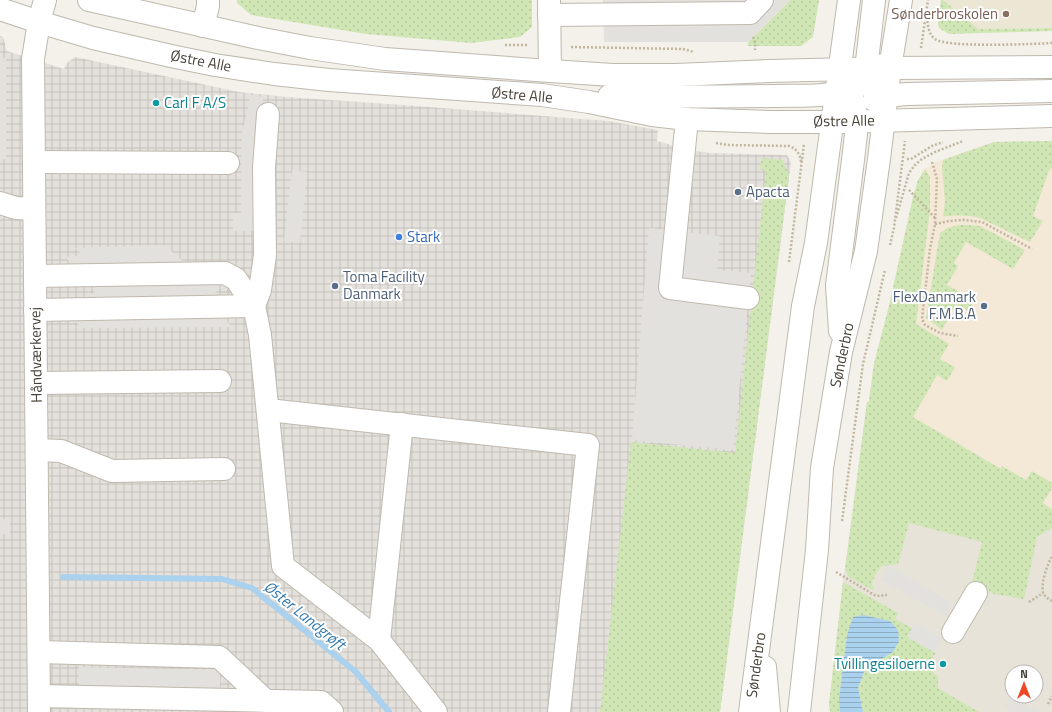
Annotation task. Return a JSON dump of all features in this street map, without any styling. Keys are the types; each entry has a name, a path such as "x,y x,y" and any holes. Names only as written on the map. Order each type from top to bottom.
{"street":[{"name":"Håndværkervej","path":"39,704 33,59 39,22 45,0"},
{"name":"Østre Alle","path":"89,0 258,38 310,48 385,59 613,74 676,74 812,70 843,101"},
{"path":"203,26 208,0"},
{"path":"550,71 549,8 588,7 750,13 762,0"},
{"name":"Sønderbro","path":"750,712 803,306 816,243 829,145 843,101 849,0"},
{"name":"Sønderbro","path":"799,712 817,550 822,468 841,352 866,251 885,104 877,71 867,61 874,0"},
{"path":"877,71 890,53 894,44 901,0"},
{"name":"Østre Alle","path":"0,9 93,38 215,65 274,74 329,80 542,95 687,119 770,122 843,101 885,104 928,119 1052,116"},
{"name":"Østre Alle","path":"843,101 877,71 1052,67"},
{"path":"885,104 906,94 1052,91"},
{"path":"542,95 812,95 843,101 856,134 837,285 841,352"},
{"path":"254,306 260,290 264,254 264,168 268,114"},
{"path":"687,119 670,288 748,298"},
{"path":"34,162 228,163"},
{"path":"0,203 16,208 34,209"},
{"path":"35,276 225,274 236,279 254,306 260,335 283,566 379,640 436,712"},
{"path":"35,310 254,306"},
{"path":"36,383 220,381"},
{"path":"268,410 588,445 559,712"},
{"path":"379,640 402,424"},
{"path":"37,450 61,451 112,471 224,469"},
{"path":"953,632 976,593"},
{"path":"762,622 769,712"},
{"path":"38,652 219,657 266,701"},
{"path":"39,704 266,701 321,702 332,712"}],"path":[{"path":"928,0 926,14 929,30 932,36 940,42 962,44 1052,43"},
{"path":"752,37 756,40 755,50"},
{"path":"501,45 533,45"},
{"path":"569,47 683,49 695,52"},
{"path":"907,159 911,159 932,146 945,141"},
{"path":"889,250 909,173 922,159 935,152 957,144"},
{"path":"770,145 792,147 797,150 801,160 790,254"},
{"path":"894,228 903,159"},
{"path":"932,162 937,179 935,224 930,249 922,319 925,325 940,334 958,336"},
{"path":"909,190 935,218"},
{"path":"935,224 964,220 982,222 1032,249"},
{"path":"841,524 863,364 886,264"},
{"path":"1052,557 1046,571 1043,584 1043,593 1049,600 1052,601"},
{"path":"836,567 835,572 876,596 886,596"},
{"path":"1029,602 1043,593"},
{"path":"1048,704 1052,696"}],"shaded area":[{"path":"603,0 790,0 748,42 604,42"},
{"name":"Sønderbroskolen","path":"943,0 1052,0 1052,28 978,29"},
{"path":"0,36 3,37 7,51 64,69 67,63 75,57 239,92 287,97 608,121 658,130 657,141 690,150 710,153 787,155 791,162 720,712 0,712"},
{"path":"0,58 6,58 6,159 0,160"},
{"path":"251,95 264,97 254,138 255,231 233,231 233,213 241,213 242,133"},
{"path":"1052,141 1052,483 1032,472 1026,481 869,402 874,363 889,306 913,197 918,180 925,169 936,162 994,142"},
{"path":"292,170 307,172 300,243 284,241"},
{"path":"649,228 720,236 717,270 751,273 733,450 632,440"},
{"path":"164,245 190,267 77,269 65,257 83,255 75,248"},
{"path":"214,283 220,288 209,299 84,301 103,284"},
{"path":"70,316 222,316 232,327 82,328"},
{"path":"867,402 1052,483 1052,488 1043,503 1052,509 1052,712 830,712 829,704 843,582"},
{"path":"1052,488 1052,509 1043,503"},
{"path":"0,519 10,520 10,534 0,534"},
{"path":"888,566 953,603 946,616 881,580"},
{"path":"915,623 942,638 934,652 907,637"},
{"path":"79,667 220,670 220,688 79,685"},
{"path":"1006,704 1026,704 1040,712 1013,712 1004,707"}],"green space":[{"path":"237,0 532,0 532,27 520,37 471,43 366,34 251,15 237,3"},
{"path":"790,0 819,0 813,37 801,46 748,46 748,42"},
{"path":"941,0 943,0 978,29 1052,28 1052,31 949,34 939,28 938,23"},
{"path":"1052,141 1052,169 1050,168 1033,216 1043,221 1030,242 980,218 971,216 943,217 945,201 942,167 943,160 994,142"},
{"path":"761,158 783,160 789,175 720,712 600,712 631,442 735,453 766,171 760,169"},
{"path":"925,169 930,177 930,210 916,324 949,344 940,359 955,367 947,381 937,375 913,417 1001,469 1002,466 1026,480 1032,471 1052,483 1052,488 1043,503 1052,509 1052,528 1037,537 1024,599 994,594 972,582 982,542 909,523 898,564 882,566 879,569 872,584 874,591 849,577 845,570 867,402 869,401 874,363 889,306 913,197 918,180"},
{"path":"959,225 980,226 1025,250 1013,269 966,242 954,263 958,266 947,285 974,300 969,311 955,304 942,330 926,318 940,233 947,228"},
{"path":"843,582 898,613 895,619 912,628 907,637 936,653 930,662 930,665 932,671 938,676 938,688 979,712 863,712 858,688 865,669 893,652 847,635 839,699 840,712 830,712 829,704"}],"water":[{"path":"863,615 890,621 898,630 899,641 893,652 865,669 858,688 863,712 840,712 839,699 847,635 853,617"}],"waterway":[{"name":"Øster Landgrøft","path":"63,577 222,579 252,588 356,672 389,712"}],"place":[{"name":"Sønderbroskolen","path":"1006,14"},
{"name":"Carl F A/S","path":"156,103"},
{"name":"Apacta","path":"738,192"},
{"name":"Stark","path":"399,237"},
{"name":"Toma Facility Danmark","path":"335,286"},
{"name":"FlexDanmark F.M.B.A","path":"984,306"},
{"name":"Tvillingesiloerne","path":"943,664"}]}
